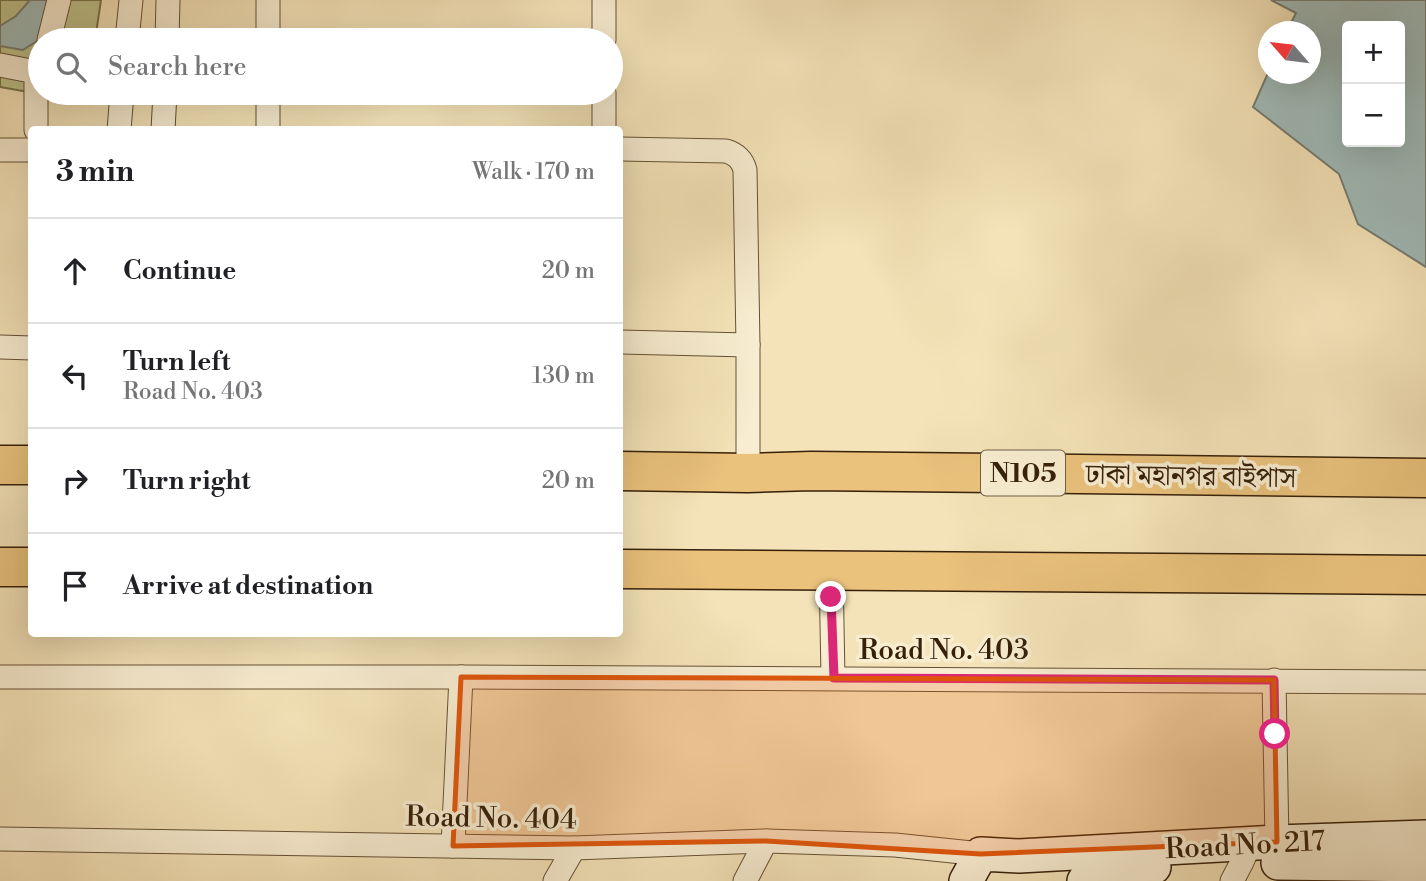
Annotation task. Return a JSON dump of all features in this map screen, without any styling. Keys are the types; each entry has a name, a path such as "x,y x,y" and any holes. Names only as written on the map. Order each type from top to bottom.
{"highway":[{"path":"0,465 28,465"},
{"name":"ঢাকা মহানগর বাইপাস","path":"623,471 1426,478"},
{"path":"0,567 28,567"},
{"path":"623,569 1426,575"}],"street":[{"path":"51,28 59,0"},
{"path":"128,28 131,0"},
{"path":"168,28 169,0"},
{"path":"268,0 268,28"},
{"path":"604,0 604,28"},
{"path":"0,65 28,66"},
{"path":"36,126 37,105"},
{"path":"119,126 121,105"},
{"path":"163,126 164,105"},
{"path":"268,105 268,126"},
{"path":"604,105 604,126"},
{"path":"623,149 726,151 743,162 748,473"},
{"path":"0,150 28,150"},
{"path":"623,342 748,345"},
{"path":"0,347 28,348"},
{"path":"831,570 834,678"},
{"name":"Road No. 403","path":"0,677 1426,682"},
{"path":"453,846 461,677"},
{"path":"1250,857 1274,680"},
{"name":"Road No. 217","path":"1084,881 1137,867 1426,837"},
{"name":"Road No. 404","path":"0,839 574,848 766,841 895,845 974,867"},
{"path":"745,881 766,841"},
{"path":"555,881 574,848"},
{"name":"Road No. 217","path":"974,867 1018,873 1250,857 1426,865"}],"highlighted area":[{"path":"461,677 1274,680 1277,842 981,854 766,841 453,846"}],"green space":[{"path":"0,0 101,0 97,28 28,28 28,92 0,87"}],"water":[{"path":"30,0 54,0 49,28 28,28 28,47 23,50 0,46 0,26 16,16"},
{"path":"1271,0 1426,0 1426,267 1358,224 1339,174 1253,107 1263,84 1321,84 1321,21 1292,21 1296,13"}],"route":[{"path":"831,597 834,678 1274,680 1275,734"}]}
